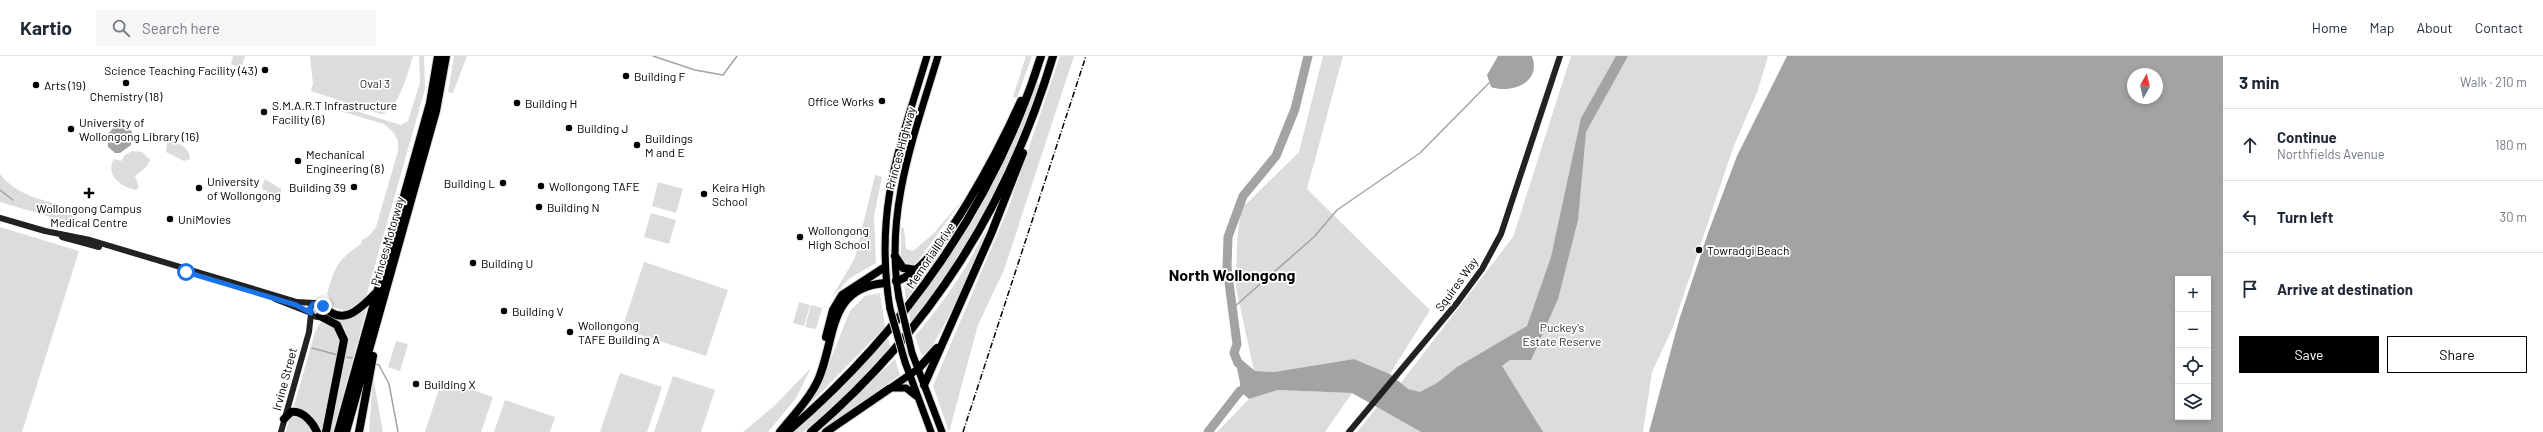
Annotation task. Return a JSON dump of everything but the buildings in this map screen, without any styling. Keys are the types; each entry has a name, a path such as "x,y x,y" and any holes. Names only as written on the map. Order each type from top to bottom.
{"highway":[{"name":"Princes Motorway","path":"338,432 430,103 438,56"},
{"name":"Princes Motorway","path":"346,432 436,111 446,56"},
{"path":"896,281 917,270 959,215 991,162 1041,56"},
{"name":"Memorial Drive","path":"787,432 814,410 876,346 910,304 952,246 980,199 1009,141 1030,90 1041,56"},
{"path":"924,385 1019,164 1034,122 1052,59"},
{"path":"811,432 856,392 901,344 958,268 985,221 1011,169 1052,59"},
{"path":"895,256 903,268 917,270"},
{"path":"803,402 814,376 837,302 849,289 878,273 885,267"},
{"path":"780,432 820,377 838,314 844,302 863,287 886,283"},
{"path":"324,307 337,316 349,316 377,292"},
{"path":"319,316 337,325 344,340 326,432"},
{"path":"359,432 377,339 378,316"},
{"path":"918,369 932,355 946,334"},
{"path":"826,432 889,388"},
{"path":"284,419 292,412 300,413 309,421 317,432"}],"main road":[{"name":"Princes Highway","path":"927,56 896,157 887,200 885,267 890,309 905,362 931,432"},
{"name":"Princes Highway","path":"938,56 900,187 896,221 895,256 896,281 912,353 942,432"},
{"name":"Squires Way","path":"1349,432 1473,282 1501,234 1560,56"},
{"path":"909,112 919,119"},
{"path":"0,218 296,305 311,314 319,316 323,313 324,307 320,303 297,302 78,237 45,231"},
{"path":"886,283 896,281"},
{"path":"311,314 310,308 314,303"},
{"name":"Irvine Street","path":"281,432 309,332 311,314"},
{"name":"Irvine Street","path":"309,332 319,316"},
{"path":"889,388 918,369"},
{"path":"889,388 906,388 918,398"}],"green space":[{"path":"233,56 245,56 241,68 231,64"},
{"name":"Oval 3","path":"310,56 413,56 402,90 387,112 381,114 311,91 313,84"},
{"path":"419,56 424,56 425,89 364,304 368,304 333,432 328,432 347,340 345,329 335,317 347,312 334,307 327,294 338,264 362,243 361,241 370,235 376,227 398,151 398,141 394,133 384,124 340,111 343,107 401,125 408,121 420,83"},
{"path":"454,56 467,56 453,93 448,92"},
{"path":"1026,56 1032,56 1017,98 1013,97"},
{"path":"1060,56 1074,56 1004,270 978,325 949,432 933,386 1008,209"},
{"path":"1323,56 1343,56 1307,189 1430,310 1390,374 1354,359 1274,372 1254,371 1236,288 1237,241 1241,209 1299,152"},
{"name":"Puckey's Estate Reserve","path":"1571,56 1768,56 1758,90 1733,148 1673,327 1652,372 1643,432 1450,432 1409,390 1400,384 1513,237"},
{"path":"1035,82 1039,83 1019,140 1002,181 966,245 911,326 909,313 975,217 1017,131"},
{"path":"169,141 186,148 190,159 184,161 166,152 167,142"},
{"path":"132,151 142,152 150,160 147,166 135,176 139,187 136,190 121,184 116,180 111,171 114,159 121,161 125,155"},
{"path":"0,174 22,192 69,207 74,220 71,229 54,218 0,202"},
{"path":"875,175 882,177 874,216 876,263 850,278 832,297 855,258"},
{"path":"265,179 281,189 281,196 278,198 272,198 267,193 267,190 263,190 262,186"},
{"path":"658,182 683,189 676,213 652,206"},
{"path":"963,199 918,261 913,265 906,263 901,258 901,228 904,228 906,249 913,251 934,233"},
{"path":"968,204 938,257 906,301 904,283 919,272"},
{"path":"651,213 676,220 669,244 644,237"},
{"path":"988,226 970,275 931,349 922,356 915,336 955,284"},
{"path":"0,227 79,251 22,432 0,432"},
{"path":"644,262 728,290 706,356 622,329"},
{"path":"880,293 885,327 803,411 822,381 850,311 865,296"},
{"path":"799,302 810,305 804,326 793,323"},
{"path":"811,305 822,308 816,329 805,327"},
{"path":"320,323 333,327 340,339 322,432 305,413 294,406 315,332"},
{"path":"888,337 891,349 829,410 803,432 792,432 840,389"},
{"path":"396,341 408,344 400,371 388,367"},
{"path":"895,359 900,375 821,432 817,432"},
{"path":"811,368 796,398 768,432 743,432 774,406"},
{"path":"620,373 662,387 647,432 600,432"},
{"path":"373,376 383,432 369,432"},
{"path":"673,376 715,390 701,432 654,432"},
{"path":"442,380 493,397 481,432 425,432"},
{"path":"1278,390 1352,393 1325,432 1217,432 1249,399"},
{"path":"505,400 555,417 550,432 494,432"},
{"path":"1377,407 1421,432 1357,432"},
{"path":"299,414 314,432 286,432 290,416"}],"shaded area":[{"path":"1498,56 1532,56 1534,65 1533,73 1529,80 1523,84 1507,89 1491,87 1487,75"},
{"path":"1616,56 1628,56 1586,132 1578,220 1558,299 1531,360 1510,360 1502,366 1543,432 1421,432 1352,393 1278,390 1249,399 1240,391 1240,383 1234,353 1255,371 1274,372 1354,359 1390,374 1408,389 1420,392 1437,383 1457,367 1527,326 1551,257 1581,118"},
{"path":"1787,56 2223,56 2223,432 1649,432 1679,320 1708,233 1737,156"},
{"path":"115,126 132,131 131,145 120,153 115,153 108,147 107,135"}],"waterway":[{"path":"653,56 695,70 723,75 737,56"},
{"path":"1238,363 1234,353 1237,344 1227,267 1228,237 1243,196 1276,156 1295,109 1308,56"},
{"path":"1233,308 1314,237 1337,210 1420,153 1489,83"},
{"path":"0,190 13,200"},
{"path":"312,348 338,355"},
{"path":"347,357 352,358"},
{"path":"376,364 379,365 389,384 398,432"},
{"path":"1208,432 1240,391 1250,387"}],"railway":[{"path":"963,432 1086,56"}],"place":[{"name":"Science Teaching Facility (43)","path":"265,70"},
{"name":"Building F","path":"626,76"},
{"name":"Chemistry (18)","path":"126,83"},
{"name":"Arts (19)","path":"36,85"},
{"name":"Office Works","path":"882,101"},
{"name":"Building H","path":"517,103"},
{"name":"S.M.A.R.T Infrastructure Facility (6)","path":"264,112"},
{"name":"Building J","path":"569,128"},
{"name":"University of Wollongong Library (16)","path":"71,129"},
{"name":"Buildings M and E","path":"637,145"},
{"name":"Mechanical Engineering (8)","path":"298,161"},
{"name":"Building L","path":"503,183"},
{"name":"Wollongong TAFE","path":"541,186"},
{"name":"Building 39","path":"354,187"},
{"name":"University of Wollongong","path":"199,188"},
{"name":"Wollongong Campus Medical Centre","path":"89,193"},
{"name":"Keira High School","path":"704,194"},
{"name":"Building N","path":"539,207"},
{"name":"UniMovies","path":"170,219"},
{"name":"Wollongong High School","path":"800,237"},
{"name":"Towradgi Beach","path":"1699,250"},
{"name":"Building U","path":"473,263"},
{"name":"Building V","path":"504,311"},
{"name":"Wollongong TAFE Building A","path":"570,332"},
{"name":"Building X","path":"416,384"}],"district":[{"name":"North Wollongong","path":"1232,274"}],"route":[{"path":"186,272 296,305 311,313 310,308 313,304 318,303 323,306"}]}
